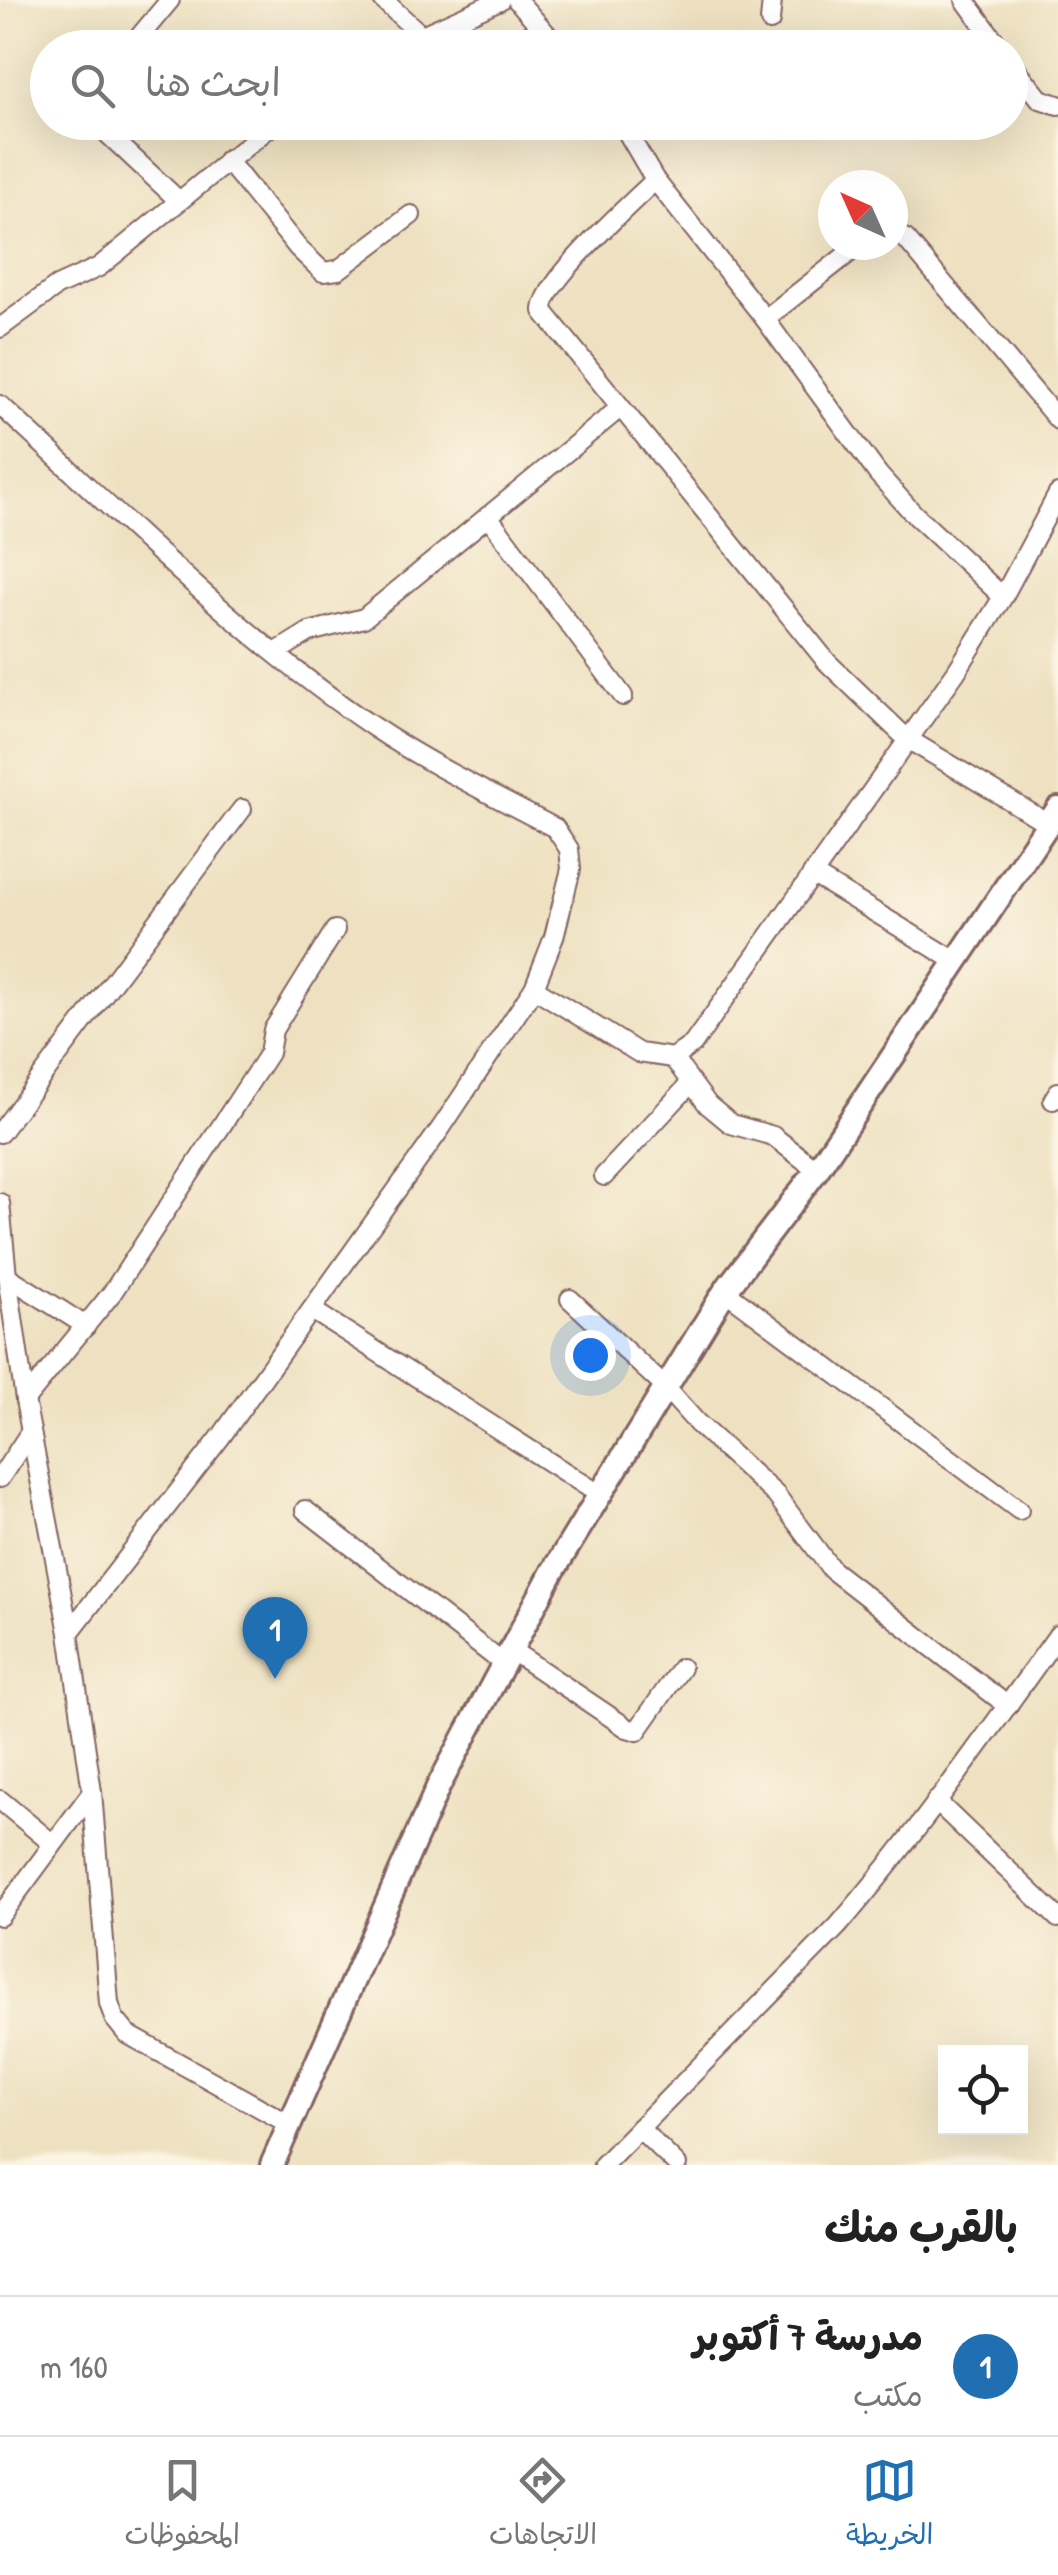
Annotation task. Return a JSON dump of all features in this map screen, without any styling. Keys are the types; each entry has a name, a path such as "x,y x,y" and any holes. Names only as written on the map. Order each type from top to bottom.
{"street":[{"path":"145,30 170,0"},
{"path":"384,0 416,30"},
{"path":"429,30 500,0"},
{"path":"517,0 544,30"},
{"path":"770,21 772,0"},
{"path":"965,0 987,30"},
{"path":"1028,83 1040,98 1058,104"},
{"path":"115,140 178,200"},
{"path":"0,328 57,286 90,273 253,140"},
{"path":"632,140 655,180 765,320 878,474 913,514 1002,597"},
{"path":"227,160 298,248 324,272 338,270 411,216"},
{"path":"272,2165 438,1788 598,1494 725,1291 816,1170 1053,816 906,738 826,662 543,310 542,301 558,278 655,180"},
{"path":"908,240 1058,420"},
{"path":"765,320 840,260"},
{"path":"0,405 192,583 275,653 376,728 560,833 569,848 571,870 554,936 534,988 441,1128 220,1438 69,1633"},
{"path":"275,653 309,632 364,618 620,408"},
{"path":"674,1058 706,1030 906,738 956,672 1058,494"},
{"path":"488,516 623,696"},
{"path":"0,1132 242,809"},
{"path":"812,874 954,960"},
{"path":"25,1400 112,1293 269,1053 273,1030 282,1013 335,930"},
{"path":"534,988 638,1053 674,1058 708,1104 731,1124 773,1136 816,1170"},
{"path":"604,1176 691,1083"},
{"path":"0,1203 25,1400 69,1633 92,1792 114,2018 127,2034 289,2124"},
{"path":"7,1276 86,1326"},
{"path":"725,1291 1019,1510"},
{"path":"570,1299 776,1495 832,1570 1008,1706"},
{"path":"312,1310 598,1494"},
{"path":"0,1478 31,1431"},
{"path":"305,1510 507,1656 627,1728 637,1731 681,1668"},
{"path":"604,2165 838,1926 1058,1635"},
{"path":"0,1916 92,1792"},
{"path":"0,1800 53,1844"},
{"path":"936,1801 1058,1918"},
{"path":"640,2128 677,2165"}],"place":[{"name":"مدرسة 7 أكتوبر","path":"275,1679"}]}
